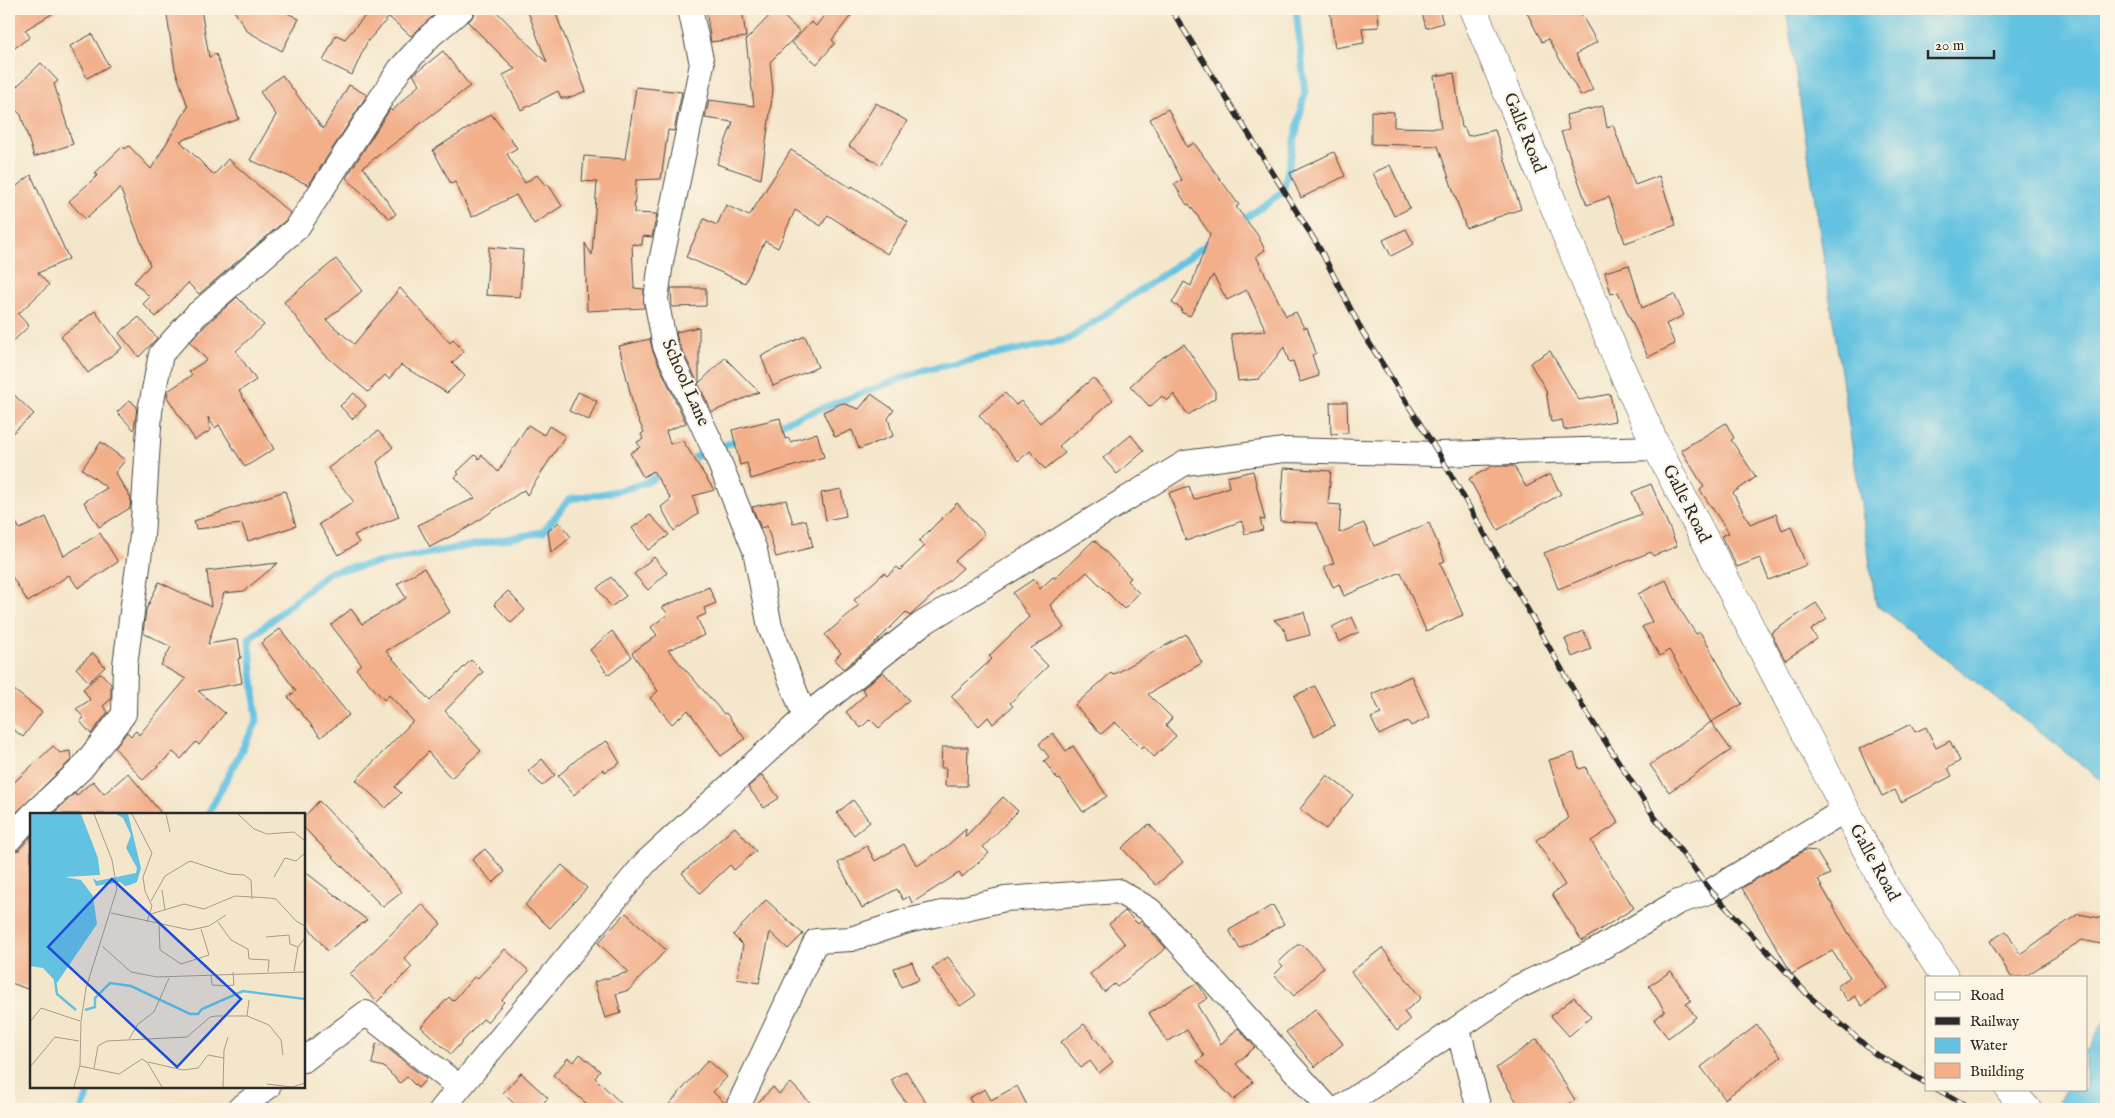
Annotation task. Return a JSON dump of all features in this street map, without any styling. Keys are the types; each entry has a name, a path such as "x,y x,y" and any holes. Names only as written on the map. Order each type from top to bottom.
{"highway":[{"name":"Galle Road","path":"1473,9 1657,448 1887,889 1944,976"},
{"path":"2010,1090 2027,1109"}],"street":[{"path":"34,813 82,768 124,714 125,665 142,536 150,411 161,354 196,315 297,228 400,69 431,35 462,9"},
{"name":"School Lane","path":"690,9 702,64 661,262 656,299 665,346 714,449 755,550 770,627 805,716"},
{"path":"442,1109 646,862 805,716 920,625 1185,463 1284,450 1439,454 1657,448"},
{"path":"1339,1109 1518,987 1599,949 1678,902 1711,891 1845,810"},
{"path":"9,840 30,817"},
{"path":"737,1109 816,941 851,939 907,921 1005,898 1118,891 1150,910 1329,1109"},
{"path":"305,1059 366,1013 459,1087"},
{"path":"1458,1029 1479,1109"},
{"path":"239,1109 267,1088"}],"water":[{"path":"1786,9 2106,9 2106,784 1876,604"},
{"path":"2106,1018 2106,1109 2054,1109 2065,1090 2088,1090 2088,1050"}],"building":[{"path":"9,9 60,9 25,30 30,37 9,52"},
{"path":"166,9 201,9 209,57 216,54 239,119 180,141 214,175 228,159 290,213 287,219 199,294 188,283 156,317 143,304 150,297 134,282 150,265 120,188 85,219 69,201 98,175 95,173 123,146 125,149 129,146 151,169 188,107 175,69"},
{"path":"233,9 280,9 299,19 282,51 247,31"},
{"path":"371,9 441,9 411,36 389,17 367,42 352,75 323,61 336,35 345,39"},
{"path":"475,9 494,9 547,63 527,9 554,9 586,91 568,98 561,98 558,91 521,110 503,75 515,69 468,22 475,14"},
{"path":"706,9 742,9 746,37 711,42"},
{"path":"776,9 800,32 770,62 773,90 761,179 717,164 733,122 705,118 709,100 754,106 746,40"},
{"path":"829,9 856,9 832,40 835,43 817,64 792,43 811,22 816,26"},
{"path":"1359,9 1359,11 1378,10 1379,27 1362,28 1364,43 1335,48 1330,11"},
{"path":"1421,9 1439,9 1443,23 1426,28"},
{"path":"1525,9 1578,9 1597,42 1576,54 1593,90 1581,96 1548,39 1542,42"},
{"path":"92,34 109,66 87,78 70,46"},
{"path":"443,51 470,86 363,167 396,214 390,219 346,178 390,109 392,111 420,84 413,75"},
{"path":"41,63 58,81 54,84 73,144 34,157 21,115 9,103 9,94"},
{"path":"1454,73 1462,128 1464,127 1468,136 1495,130 1521,209 1466,228 1438,146 1371,144 1371,111 1394,112 1394,127 1441,128 1434,76"},
{"path":"282,75 323,129 349,85 367,95 309,185 250,160 276,115 260,92"},
{"path":"636,87 682,92 674,131 668,130 661,179 636,180 634,213 657,214 652,237 643,236 642,245 632,244 634,288 644,289 644,308 587,311 585,243 592,255 597,182 582,181 584,156 625,159"},
{"path":"876,103 907,121 880,165 849,146"},
{"path":"1603,106 1607,128 1613,125 1635,185 1659,176 1676,225 1625,243 1609,197 1587,205 1561,132 1569,130 1566,115"},
{"path":"1168,109 1187,147 1194,143 1239,205 1236,207 1257,234 1265,250 1256,256 1286,316 1296,312 1304,328 1307,327 1316,353 1312,355 1319,376 1300,382 1293,361 1289,362 1284,347 1259,379 1238,381 1231,334 1266,331 1247,290 1227,300 1213,275 1190,316 1181,312 1182,309 1172,303 1184,282 1191,286 1210,234 1189,204 1187,205 1174,184 1182,180 1150,119"},
{"path":"491,114 517,148 507,154 525,183 537,175 546,186 548,184 562,206 534,224 516,195 472,217 455,182 451,184 433,150"},
{"path":"791,150 908,222 887,254 828,215 821,226 795,210 778,248 765,241 745,283 686,257 704,219 717,225 726,205 749,216"},
{"path":"1334,152 1345,176 1301,198 1290,173"},
{"path":"1390,165 1410,208 1394,216 1373,173"},
{"path":"31,175 69,259 38,273 49,285 18,314 29,326 9,345 9,192"},
{"path":"1406,229 1414,244 1391,256 1383,240"},
{"path":"489,247 523,250 520,297 486,295"},
{"path":"336,259 362,291 326,320 354,344 400,288 450,343 453,339 464,352 452,363 465,376 447,393 401,365 389,379 385,375 368,392 325,355 284,302"},
{"path":"1629,265 1642,308 1674,294 1684,315 1666,324 1675,344 1648,357 1618,292 1611,294 1605,272"},
{"path":"671,288 706,288 706,306 672,307"},
{"path":"237,297 264,325 236,351 256,380 239,391 274,449 245,467 219,425 215,428 208,417 210,431 195,440 167,397 168,391 192,375 189,371 207,360 190,342"},
{"path":"95,311 122,348 88,373 61,336"},
{"path":"139,317 157,338 139,357 119,333"},
{"path":"699,327 699,383 725,358 759,392 712,412 678,342 676,332"},
{"path":"805,336 818,367 773,386 761,356"},
{"path":"650,339 653,352 686,423 666,431 670,444 683,441 714,490 693,496 698,514 674,531 661,507 671,499 653,471 643,477 630,453 640,447 637,442 643,439 641,434 644,432 635,413 619,346"},
{"path":"1184,344 1215,391 1215,398 1188,415 1174,394 1167,401 1162,396 1150,407 1130,386 1157,361"},
{"path":"1550,351 1579,400 1610,394 1615,421 1564,430 1562,420 1551,422 1546,390 1530,363"},
{"path":"1093,378 1113,400 1059,446 1065,453 1045,469 1030,451 1018,461 979,415 1005,393 1016,405 1021,401 1040,423"},
{"path":"9,390 34,414 9,436"},
{"path":"578,392 597,401 589,420 569,411"},
{"path":"354,393 366,406 352,419 340,406"},
{"path":"871,394 894,410 888,418 893,436 859,449 852,430 835,437 823,412 842,403 859,409"},
{"path":"130,400 137,407 134,430 117,412"},
{"path":"1330,402 1347,402 1348,433 1331,434"},
{"path":"780,418 785,439 789,438 790,442 817,433 824,457 751,479 747,463 740,465 732,430"},
{"path":"1726,423 1734,438 1731,440 1756,477 1733,493 1750,524 1776,514 1782,530 1791,526 1806,565 1769,580 1760,558 1737,567 1721,536 1729,533 1700,490 1704,487 1681,450"},
{"path":"528,425 544,435 549,426 565,436 527,495 524,490 467,528 430,547 418,525 475,498 455,477 459,474 457,472 475,455 479,459 482,455 498,472"},
{"path":"378,431 393,447 377,462 399,517 354,535 359,543 338,555 319,524 354,502 328,468"},
{"path":"1131,435 1144,451 1117,474 1103,458"},
{"path":"101,442 125,460 115,473 131,498 130,508 99,527 84,502 107,488 82,469"},
{"path":"1492,466 1514,466 1526,487 1550,474 1561,494 1498,530 1469,479"},
{"path":"1284,468 1331,471 1328,504 1341,505 1339,533 1364,523 1374,546 1429,523 1445,561 1440,563 1463,615 1426,631 1401,572 1344,596 1339,584 1333,587 1324,567 1334,563 1317,523 1280,521"},
{"path":"1253,471 1265,520 1260,519 1263,530 1245,534 1242,521 1186,541 1169,493 1189,486 1194,500 1229,487 1227,477"},
{"path":"1651,484 1677,546 1653,556 1651,552 1558,589 1544,553 1641,514 1632,492"},
{"path":"841,489 846,516 826,520 821,493"},
{"path":"285,491 296,526 248,541 242,524 196,529 194,521"},
{"path":"786,500 793,523 806,520 813,547 776,557 767,526 761,528 752,507"},
{"path":"957,503 985,534 955,561 963,568 910,616 906,612 874,644 843,669 835,659 841,653 825,635 859,605 854,600 884,573 887,576 897,567 900,570 925,546 919,541"},
{"path":"9,512 20,529 46,517 64,556 100,533 118,562 78,588 69,575 28,602 9,572"},
{"path":"650,515 669,535 648,550 632,528"},
{"path":"559,522 571,537 551,553 548,531"},
{"path":"1094,540 1131,578 1127,581 1139,593 1124,609 1087,572 1050,605 1064,628 1031,648 1048,666 1010,703 1013,706 993,724 988,717 979,726 951,696 992,659 989,656 1029,617 1013,593 1034,579 1040,589 1053,577 1055,578"},
{"path":"654,557 667,573 648,590 634,574"},
{"path":"278,563 244,591 224,593 208,644 238,639 241,658 238,659 242,683 198,691 225,713 199,745 196,742 181,759 173,752 143,780 115,748 127,732 131,736 136,731 139,735 186,679 161,665 171,647 143,633 146,610 159,582 211,607 207,571"},
{"path":"424,568 450,612 386,651 430,701 471,660 483,672 445,711 481,751 451,778 428,752 395,787 401,793 386,808 356,780 413,721 389,695 384,700 356,669 361,664 331,625 351,609 362,624 406,598 397,584"},
{"path":"611,577 626,596 611,607 597,588"},
{"path":"1666,580 1681,611 1696,634 1700,632 1742,704 1711,722 1669,650 1660,656 1642,627 1652,622 1638,594"},
{"path":"709,587 716,603 704,608 706,614 697,618 705,635 668,650 724,714 726,713 745,739 721,756 688,710 672,724 650,698 658,691 632,653 657,635 651,627 668,614 662,607"},
{"path":"508,591 525,610 511,623 494,604"},
{"path":"1816,603 1827,619 1811,630 1817,639 1785,660 1771,633"},
{"path":"1304,612 1310,635 1287,641 1284,629 1274,620"},
{"path":"1352,617 1359,632 1339,642 1332,627"},
{"path":"280,629 349,715 321,737 288,697 296,691 261,643"},
{"path":"612,631 632,657 609,675 590,650"},
{"path":"1584,631 1591,649 1572,657 1565,639"},
{"path":"1186,634 1202,663 1148,694 1172,718 1166,725 1176,736 1154,757 1144,746 1141,748 1115,722 1101,734 1075,705 1111,673 1113,675"},
{"path":"93,653 105,667 89,682 76,668"},
{"path":"883,672 909,700 879,728 870,719 861,728 846,712 866,694 862,689"},
{"path":"101,673 111,684 111,699 103,706 108,712 91,734 80,721 84,718 76,709 90,700 83,689"},
{"path":"1411,676 1430,717 1411,726 1408,721 1379,735 1371,718 1381,714 1372,694"},
{"path":"9,686 42,712 23,737 9,726"},
{"path":"1315,686 1335,725 1314,736 1294,696"},
{"path":"1711,722 1731,750 1669,792 1650,765"},
{"path":"1911,724 1915,732 1926,727 1936,748 1950,741 1960,761 1948,768 1952,776 1901,802 1895,790 1882,796 1859,749"},
{"path":"1053,733 1066,751 1073,746 1107,796 1083,812 1060,779 1058,780 1044,761 1049,757 1039,744"},
{"path":"607,741 620,763 605,772 603,769 574,795 558,776 583,754"},
{"path":"53,746 60,753 70,751 71,760 9,820 9,787"},
{"path":"942,747 968,747 967,786 945,786 946,768 941,768"},
{"path":"1574,753 1579,769 1586,767 1588,774 1619,823 1591,841 1634,908 1582,941 1552,894 1565,885 1536,840 1568,819 1549,760"},
{"path":"542,759 555,775 542,786 528,771"},
{"path":"128,773 161,813 54,813 75,793 76,796 93,781 104,794"},
{"path":"762,775 779,798 764,808 748,787"},
{"path":"1327,775 1353,795 1326,829 1300,809"},
{"path":"1003,797 1018,811 983,847 989,853 962,877 959,873 912,903 909,896 903,900 897,889 862,908 838,863 867,846 875,861 904,844 917,866 947,846 966,829 965,837"},
{"path":"853,800 870,822 854,835 837,813"},
{"path":"319,801 360,843 402,892 383,907 305,829 305,816"},
{"path":"1149,824 1183,862 1156,885 1122,848"},
{"path":"735,827 756,851 734,870 730,865 700,893 682,873"},
{"path":"30,837 30,982 27,989 9,982 9,853 19,850"},
{"path":"485,849 505,872 493,883 472,860"},
{"path":"1805,850 1816,851 1830,874 1818,880 1849,934 1887,988 1862,1006 1855,996 1848,1001 1837,986 1850,977 1832,951 1792,974 1742,888"},
{"path":"562,865 587,888 550,928 525,905"},
{"path":"305,872 367,920 327,951 305,922"},
{"path":"766,900 803,934 788,949 770,932 759,983 737,979 743,945 733,935"},
{"path":"422,904 441,924 404,958 412,967 377,1002 350,974"},
{"path":"1273,905 1284,924 1240,949 1229,930"},
{"path":"1125,911 1138,924 1141,921 1166,948 1117,987 1114,984 1104,992 1090,974 1125,944 1109,924"},
{"path":"626,913 666,950 629,990 616,994 621,1013 605,1018 594,982 629,972 598,943"},
{"path":"2078,914 2106,919 2106,945 2082,940 2026,976 2010,976 1990,941 2006,931 2020,954"},
{"path":"1297,945 1303,945 1324,967 1294,996 1274,975 1283,966 1279,962"},
{"path":"1382,948 1421,998 1404,1012 1410,1020 1397,1031 1351,972"},
{"path":"505,949 529,971 502,1000 504,1002 487,1022 483,1019 451,1054 421,1027 449,997 453,1001 474,977 477,979"},
{"path":"948,957 976,995 960,1006 932,968"},
{"path":"912,962 919,980 901,987 894,968"},
{"path":"1671,971 1691,1001 1686,1004 1696,1017 1668,1038 1654,1020 1665,1011 1649,986"},
{"path":"1197,983 1208,998 1197,1005 1221,1044 1238,1028 1255,1047 1236,1064 1253,1082 1234,1100 1197,1061 1204,1056 1187,1030 1167,1042 1149,1013"},
{"path":"1574,997 1591,1017 1569,1036 1551,1016"},
{"path":"1315,1009 1343,1044 1315,1067 1286,1032"},
{"path":"1084,1024 1113,1062 1099,1073 1090,1061 1081,1068 1061,1042"},
{"path":"1757,1025 1781,1057 1725,1099 1701,1067"},
{"path":"1537,1039 1575,1100 1560,1109 1521,1109 1496,1068"},
{"path":"376,1044 385,1046 426,1079 418,1088 407,1077 400,1083 384,1067 372,1064"},
{"path":"580,1054 600,1071 595,1078 627,1109 593,1109 553,1075 568,1058 574,1062"},
{"path":"708,1060 727,1077 713,1092 725,1103 723,1109 665,1109"},
{"path":"906,1071 930,1109 910,1109 891,1080"},
{"path":"521,1073 548,1098 537,1109 520,1109 503,1093"},
{"path":"791,1083 816,1109 752,1109 773,1087 779,1094"},
{"path":"1017,1086 1029,1109 975,1109 969,1098 985,1089 991,1100"}],"waterway":[{"path":"1237,224 1283,192 1305,92 1296,9"},
{"path":"774,426 924,370 1069,339 1212,241"},
{"path":"685,461 743,438"},
{"path":"209,813 257,721 249,639 329,572 543,532 569,499 631,487 665,472"},
{"path":"82,1109 91,1088"}],"railway":[{"path":"1171,9 1320,249 1363,333 1439,454 1585,710 1653,815 1711,891 1809,996 1874,1053 1925,1082"},
{"path":"1939,1090 1972,1109"}]}
